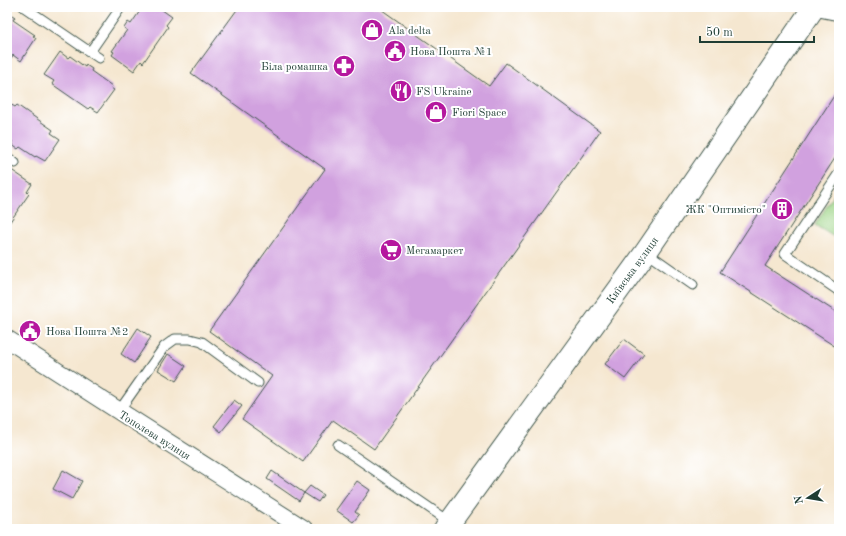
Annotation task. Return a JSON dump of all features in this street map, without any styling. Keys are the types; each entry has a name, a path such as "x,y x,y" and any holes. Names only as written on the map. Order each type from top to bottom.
{"street":[{"path":"814,7 839,12"},
{"name":"Київська вулиця","path":"448,525 646,252 814,7"},
{"name":"Тополева вулиця","path":"7,339 304,529"}],"lane":[{"path":"24,7 99,58"},
{"path":"90,52 121,7"},
{"path":"839,173 785,254 839,291"},
{"path":"646,252 693,285"},
{"path":"119,412 164,347 175,339 190,339 202,342 258,383"},
{"path":"338,444 448,525"}],"green space":[{"path":"833,196 839,199 839,240 815,225"}],"building":[{"path":"145,7 158,7 172,17 166,25 168,27 143,63 141,61 134,71 112,55 114,52 112,51 127,30 124,28 128,22 131,24 142,8 144,9"},
{"name":"Мегамаркет","path":"239,7 378,7 489,86 506,63 600,131 374,449 333,420 303,462 242,419 272,376 209,331 325,169 191,73"},
{"path":"9,13 15,17 13,20 35,35 33,36 36,38 21,61 13,55 11,58 7,55 7,16"},
{"path":"60,52 68,58 70,56 85,67 86,65 92,69 91,71 112,86 111,88 114,90 98,112 90,107 88,109 52,84 54,81 44,75"},
{"name":"ЖК \"Оптимісто\"","path":"839,88 839,152 765,266 839,314 839,349 720,272"},
{"path":"7,102 15,107 17,105 53,130 51,133 60,139 45,161 36,156 35,157 20,147 18,149 12,145 14,143 7,138"},
{"path":"10,169 32,184 27,192 29,194 7,226 7,173"},
{"path":"138,328 151,337 134,363 121,354"},
{"path":"624,339 644,354 625,379 605,364"},
{"path":"168,354 186,366 176,381 158,370"},
{"path":"234,400 242,406 221,432 214,426"},
{"path":"63,470 82,481 72,499 53,489"},
{"path":"272,471 304,493 299,501 267,479"},
{"path":"357,481 370,490 355,512 359,515 353,522 336,510"},
{"path":"310,486 323,495 318,502 304,493"}],"place":[{"name":"Ala delta","path":"372,30"},
{"name":"Нова Пошта №1","path":"395,51"},
{"name":"Біла ромашка","path":"344,66"},
{"name":"FS Ukraine","path":"401,91"},
{"name":"Fiori Space","path":"436,112"},
{"name":"ЖК \"Оптимісто\"","path":"782,209"},
{"name":"Мегамаркет","path":"391,250"},
{"name":"Нова Пошта №2","path":"30,331"}]}
